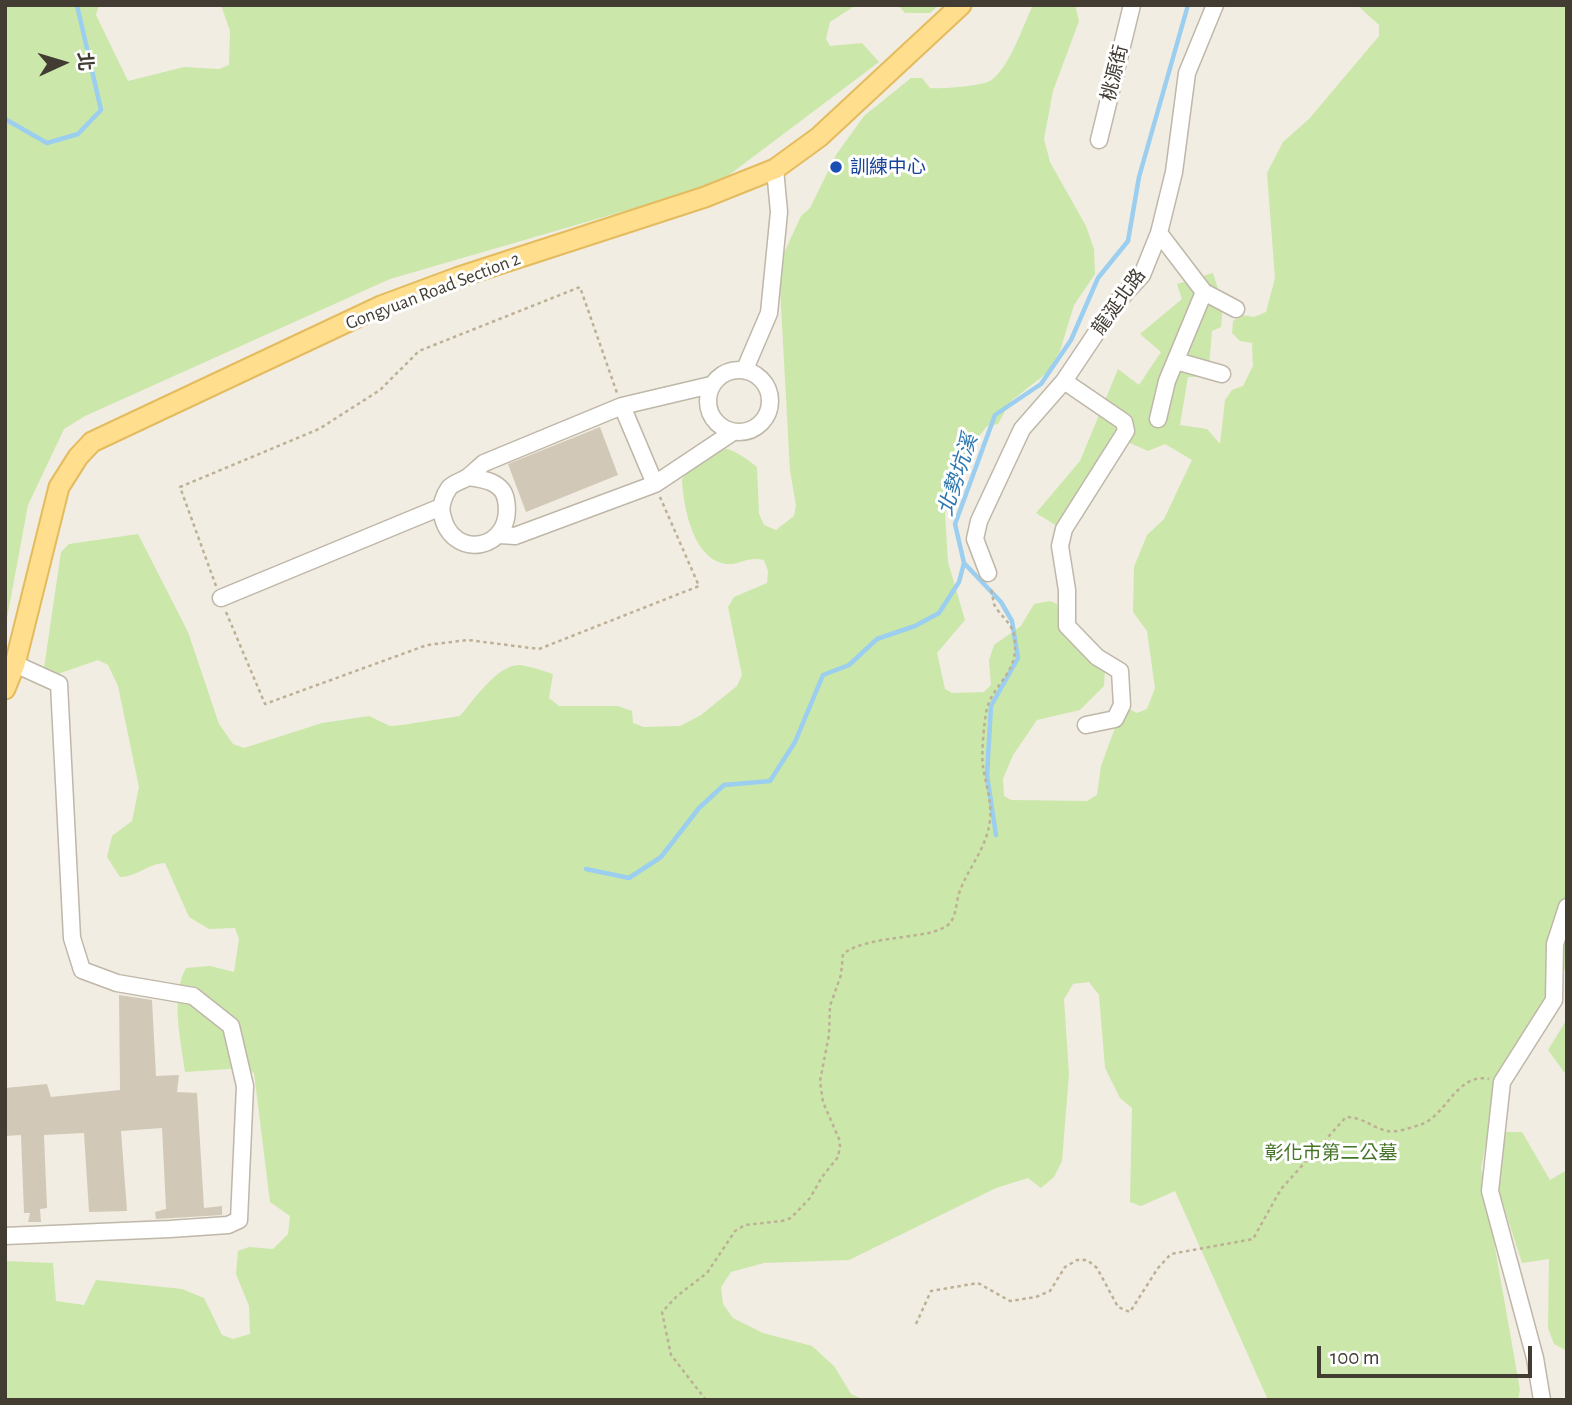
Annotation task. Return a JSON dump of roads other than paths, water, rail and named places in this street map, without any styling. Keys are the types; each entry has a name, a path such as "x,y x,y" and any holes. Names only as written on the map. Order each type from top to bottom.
{"main road":[{"name":"Gongyuan Road Section 2","path":"5,689 15,664 59,487 78,457 92,442 381,306 459,277 705,197 775,169 838,120 961,5"}],"street":[{"name":"桃源街","path":"1099,140 1132,5"},
{"name":"龍涎北路","path":"988,573 975,539 979,521 1021,429 1065,380 1117,302 1142,275 1158,233 1174,172 1187,73 1215,6 1228,5"},
{"path":"746,369 769,313 779,212 775,169"},
{"path":"1158,233 1204,292 1236,309"},
{"path":"1158,419 1167,381 1204,292"},
{"path":"1176,361 1222,374"},
{"path":"468,477 489,480 505,494 509,515 500,534 481,545 460,542 444,528 440,507 449,487 468,477 484,463 622,407 711,385 726,371 746,369 763,379 771,397 767,416 753,430 733,432 655,484 515,536 500,534"},
{"path":"1065,380 1124,422 1126,431 1064,530 1060,547 1067,590 1067,626 1097,657 1120,671 1122,705 1115,719 1086,725"},
{"path":"711,385 707,404 711,413 716,422 733,432"},
{"path":"622,407 655,484"},
{"path":"221,598 440,507"},
{"path":"5,1236 170,1229 228,1225 239,1220 245,1086 231,1026 193,996 117,984 82,970 72,938 59,684 15,664"},
{"path":"1542,1400 1535,1358 1490,1191 1502,1083 1554,1000 1555,944 1567,907"}],"waterway":[{"path":"5,119 47,143 78,134 101,110 77,5"},
{"name":"北勢坑溪","path":"586,869 629,878 661,857 699,808 724,785 770,781 795,742 823,675 849,665 877,639 915,626 939,613 959,582 964,563 955,524 995,415 1041,384 1071,340 1098,278 1128,241 1139,177 1188,5"},
{"path":"964,563 1001,602 1012,621 1018,658 991,706 987,775 996,835"}],"place":[{"name":"訓練中心","path":"836,167"}],"park label":[{"name":"彰化市第二公墓","path":"1331,1153"}]}
